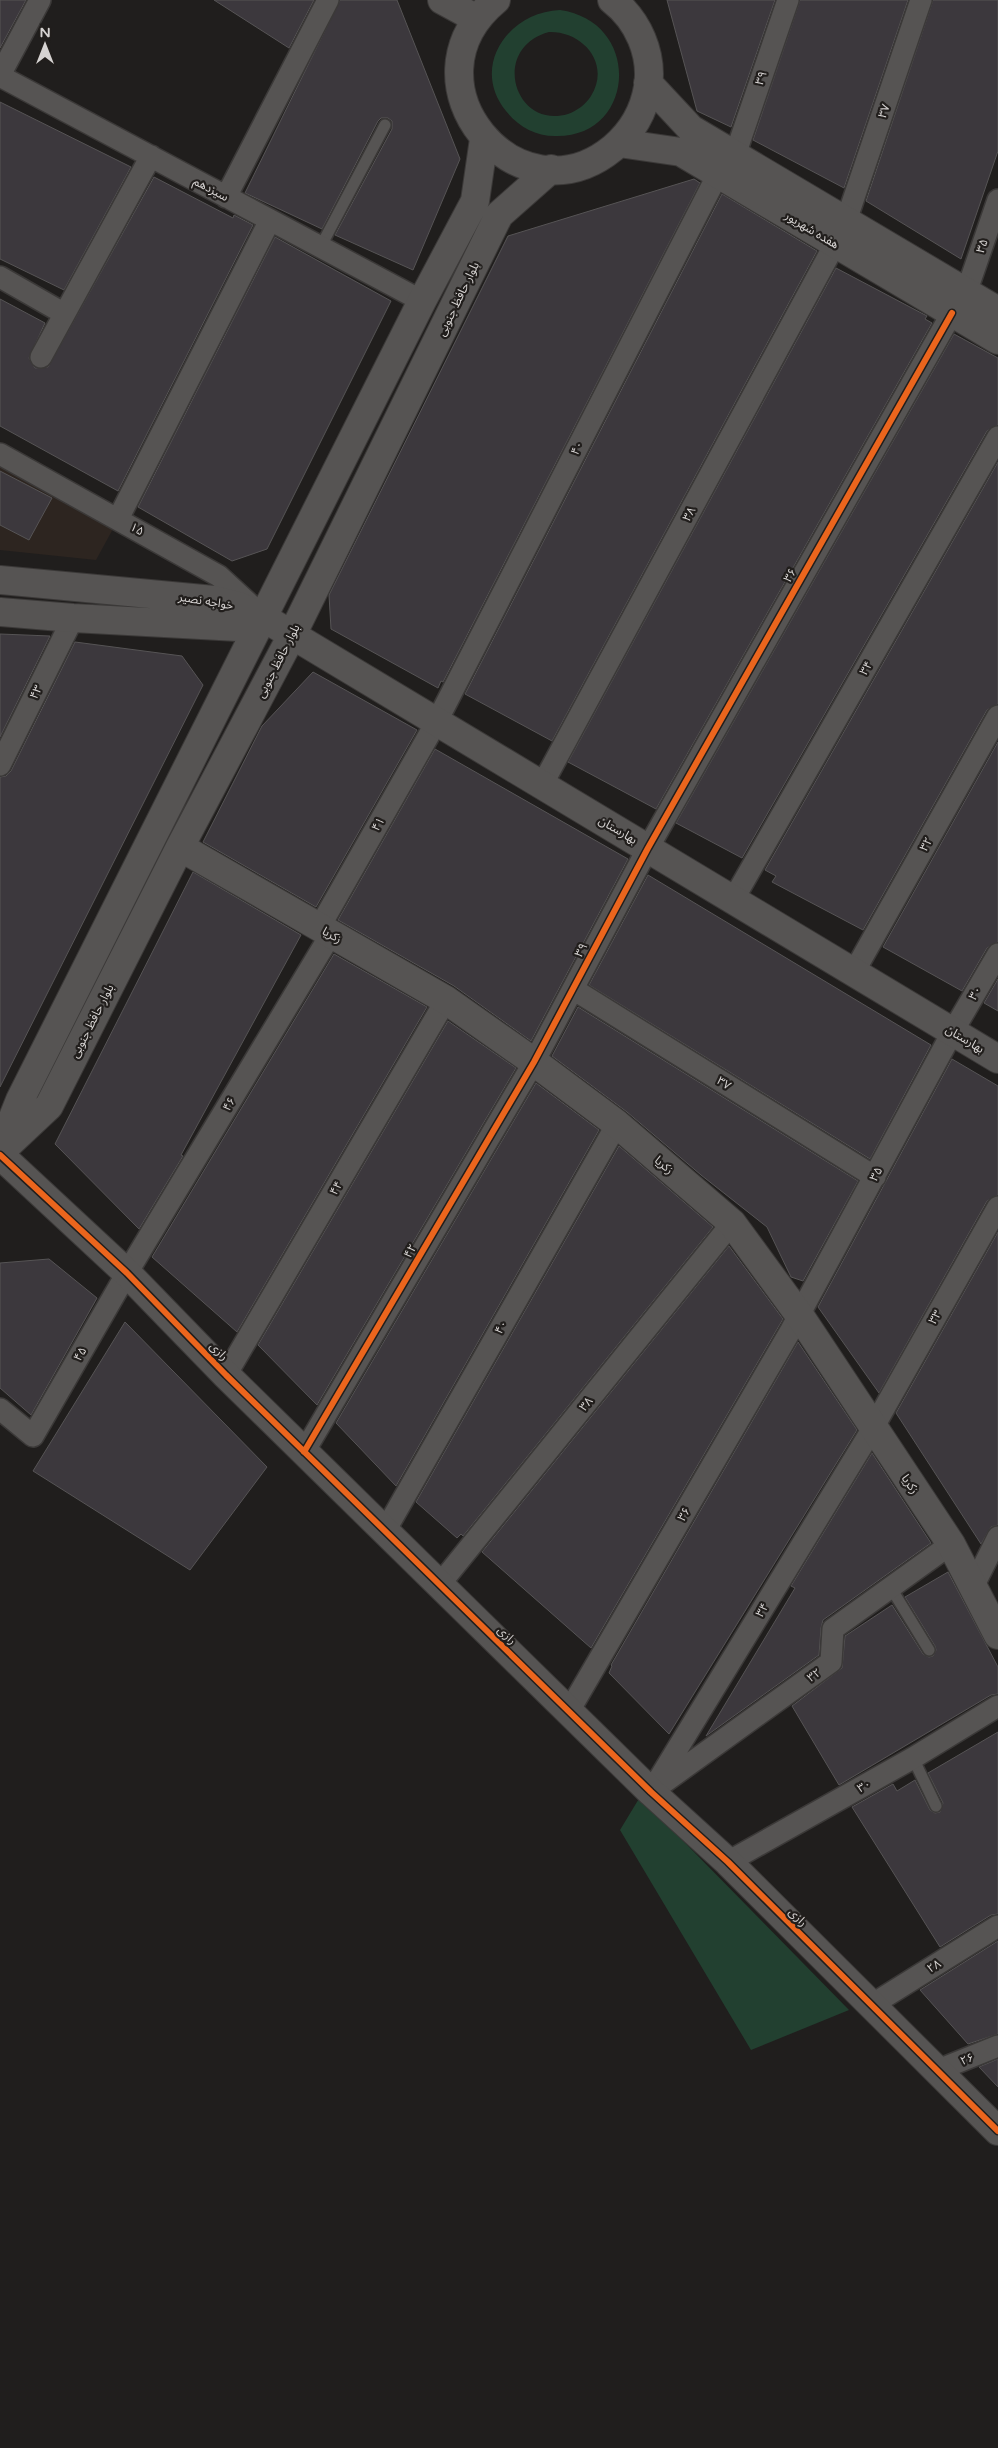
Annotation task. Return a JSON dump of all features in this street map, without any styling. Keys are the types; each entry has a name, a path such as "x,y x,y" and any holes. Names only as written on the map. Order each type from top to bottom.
{"main road":[{"path":"442,0 477,19"},
{"path":"496,0 477,19 462,48 459,80 466,112 484,139 493,148 514,160 538,168 551,169 563,169 599,158 619,143 632,128 641,112 648,83 646,51 634,11 612,0"},
{"name":"هفده شهریور","path":"648,83 726,165"},
{"path":"0,1152 6,1118 20,1100 422,301 475,201 484,139"},
{"name":"هفده شهریور","path":"619,143 681,152 726,165 959,303 998,340"},
{"name":"بلوار حافظ جنوبی","path":"0,1152 49,1106 180,848 292,635 499,215 551,169"},
{"name":"هفده شهریور","path":"959,303 998,312"},
{"name":"خواجه نصیر","path":"0,580 212,613 238,627 264,618"},
{"name":"خواجه نصیر","path":"0,612 73,618 212,613"},
{"name":"بهارستان","path":"264,618 998,1059"},
{"name":"زکریا","path":"180,848 446,1000 617,1124 732,1224 800,1316 950,1544 998,1635"},
{"name":"رازی","path":"0,1152 127,1273 226,1375 651,1792 728,1862 998,2132"}],"street":[{"path":"0,76 40,0"},
{"path":"226,197 328,0"},
{"name":"۳۹","path":"726,165 788,0"},
{"name":"۳۷","path":"841,233 921,0"},
{"name":"سیزدهم","path":"0,76 422,301"},
{"path":"41,357 63,313 151,156"},
{"name":"۴۰","path":"437,722 726,165"},
{"name":"۳۵","path":"959,303 998,200"},
{"path":"118,519 270,220"},
{"name":"۳۸","path":"542,785 841,233"},
{"path":"0,277 63,313"},
{"name":"۳۶","path":"648,848 959,303"},
{"name":"۳۴","path":"733,900 998,437"},
{"name":"۱۵","path":"0,454 220,576 264,618"},
{"name":"۴۳","path":"0,765 73,618"},
{"name":"۳۲","path":"854,972 998,716"},
{"name":"۴۱","path":"325,931 437,722"},
{"name":"۳۹","path":"534,1062 648,848"},
{"name":"۴۶","path":"127,1273 325,931"},
{"name":"۳۰","path":"953,1031 998,954"},
{"name":"۳۷","path":"574,989 874,1177"},
{"name":"۴۴","path":"226,1375 446,1000"},
{"name":"۳۵","path":"800,1316 953,1031"},
{"name":"۴۲","path":"304,1452 534,1062"},
{"name":"۴۰","path":"385,1531 617,1124"},
{"name":"۳۳","path":"873,1428 998,1207"},
{"name":"۳۸","path":"440,1584 732,1224"},
{"name":"۴۵","path":"0,1409 33,1436 127,1273"},
{"name":"۳۶","path":"568,1711 800,1316"},
{"name":"۳۴","path":"651,1792 873,1428"},
{"path":"973,1586 998,1537"},
{"name":"۳۲","path":"651,1792 831,1662 833,1629 950,1544"},
{"name":"۳۰","path":"728,1862 913,1758 998,1706"},
{"name":"۲۸","path":"870,2006 998,1926"},
{"name":"۲۶","path":"936,2071 998,2046"}],"lane":[{"path":"321,246 385,125"},
{"path":"891,1588 929,1650"},
{"path":"913,1758 936,1806"}],"shaded area":[{"path":"0,466 114,527 96,560 0,550"}],"green space":[{"path":"560,10 587,19 606,35 616,56 619,78 614,100 602,119 582,132 548,136 534,132 522,126 506,111 496,94 492,77 494,60 500,45 511,31 525,20 541,13","holes":["549,32 561,33 583,43 595,61 598,72 591,96 584,104 568,114 549,116 534,110 523,99 516,85 515,69 519,54 531,41"]},
{"path":"640,1797 849,2010 751,2050 620,1830"}],"building":[{"path":"0,0 26,0 0,48"},
{"path":"214,0 314,0 289,48"},
{"path":"340,0 397,0 460,159 413,270 335,235 392,129 392,121 388,118 381,118 378,121 322,229 245,193"},
{"path":"667,0 775,0 731,127 697,111"},
{"path":"800,0 908,0 844,188 753,140"},
{"path":"933,0 998,0 998,151 961,259 866,201"},
{"path":"0,102 131,167 64,290 0,259"},
{"path":"154,177 233,218 234,215 253,225 118,491 0,426 0,299 45,323 29,358 35,368 48,367"},
{"path":"694,179 700,183 443,682 441,681 438,688 331,629 329,595 508,236"},
{"path":"722,194 817,251 552,741 465,694"},
{"path":"275,237 391,301 267,549 232,561 138,507"},
{"path":"836,268 927,316 925,319 932,323 656,809 568,762"},
{"path":"954,334 998,358 998,425 987,431 742,858 676,823"},
{"path":"998,462 998,704 987,710 863,930 772,882 776,876 765,870"},
{"path":"0,471 52,498 29,540 0,525"},
{"path":"0,634 50,636 0,737"},
{"path":"75,642 182,656 203,685 0,1087 0,777 6,776 11,771"},
{"path":"313,672 417,730 316,907 203,842 262,726"},
{"path":"998,742 998,942 987,948 962,991 883,947"},
{"path":"435,749 628,859 531,1041 454,986 338,920"},
{"path":"193,872 301,935 181,1155 183,1156 139,1229 55,1144"},
{"path":"648,875 931,1045 870,1159 589,985"},
{"path":"334,954 427,1007 237,1332 152,1257"},
{"path":"998,979 998,1011 984,1003"},
{"path":"578,1007 858,1181 803,1281 791,1277 767,1227 701,1175 627,1112 552,1056"},
{"path":"448,1021 516,1068 317,1405 258,1345"},
{"path":"952,1059 998,1086 998,1195 987,1201 879,1393 818,1307"},
{"path":"536,1083 599,1130 396,1486 336,1423"},
{"path":"619,1146 713,1227 463,1536 461,1534 457,1538 416,1502"},
{"path":"998,1232 998,1525 991,1527 981,1544 896,1413"},
{"path":"729,1246 783,1319 591,1648 482,1552"},
{"path":"49,1259 97,1298 31,1415 0,1388 0,1263"},
{"path":"125,1322 267,1467 190,1570 33,1471"},
{"path":"798,1342 857,1430 669,1734 609,1673 611,1665"},
{"path":"872,1453 931,1543 823,1620 819,1655 706,1736 795,1588 791,1586"},
{"path":"948,1572 998,1667 998,1694 991,1695 839,1785 792,1706 842,1668 845,1636 892,1605 923,1654 929,1657 933,1656 936,1650 935,1646 905,1597"},
{"path":"998,1732 998,1914 991,1915 940,1947 852,1807 893,1784 897,1791 915,1780 930,1810 935,1813 940,1812 943,1803 928,1773"},
{"path":"998,1941 998,2034 968,2044 920,1990"},
{"path":"998,2059 998,2087 979,2067"}],"cycle path":[{"path":"304,1452 534,1062 648,848 952,313"},
{"path":"0,1155 127,1273 226,1375 651,1792 728,1862 998,2131"}]}
